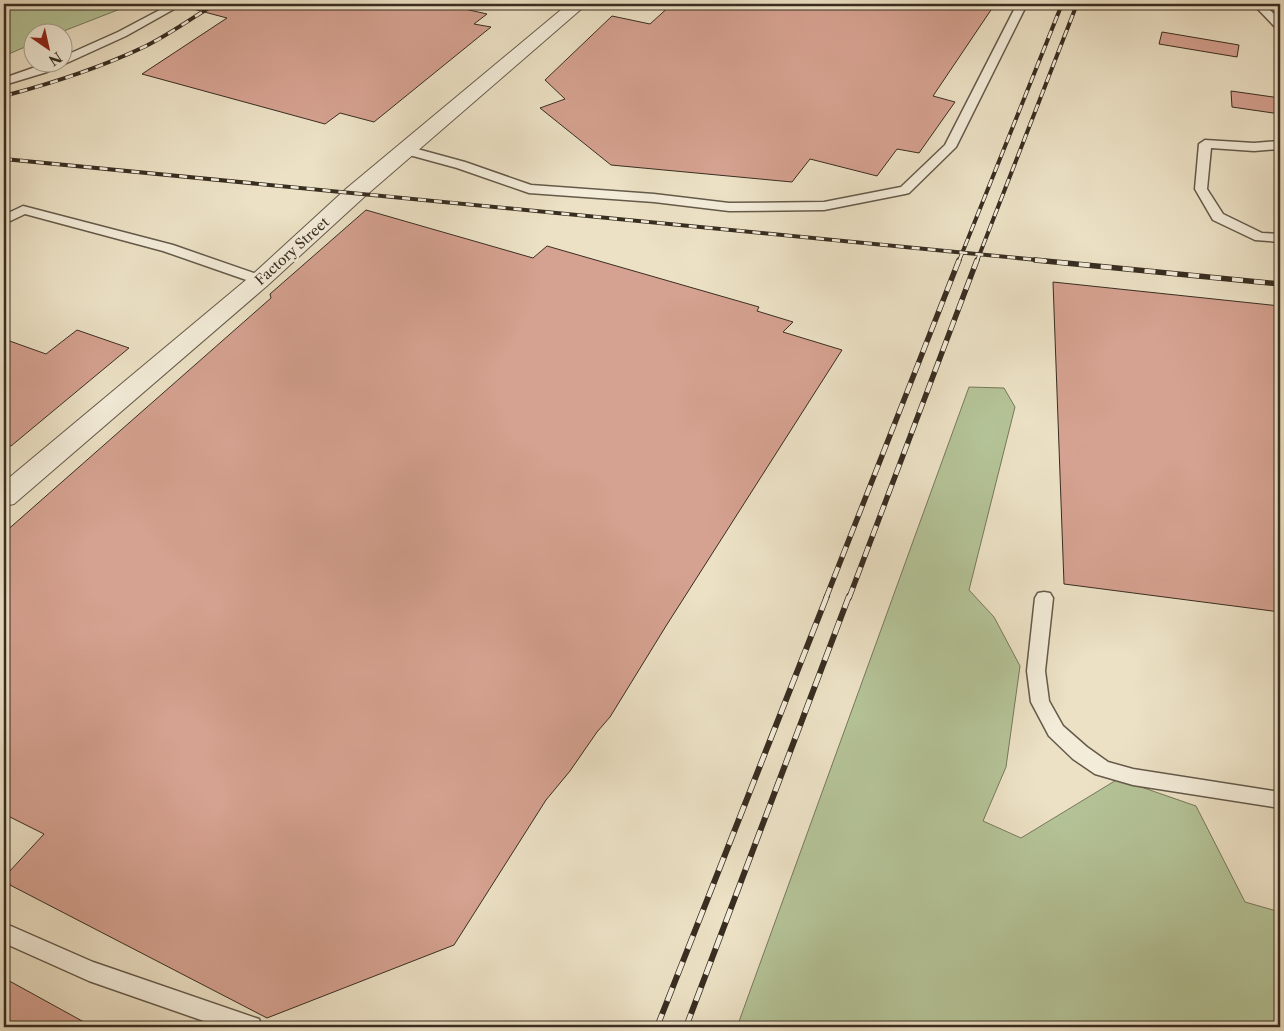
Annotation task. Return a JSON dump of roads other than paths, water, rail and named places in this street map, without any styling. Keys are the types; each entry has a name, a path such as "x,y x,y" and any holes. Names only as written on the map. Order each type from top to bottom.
{"street":[{"name":"Factory Street","path":"5,495 260,280 355,193 578,4"}],"lane":[{"path":"72,57 122,34 178,4"},
{"path":"406,150 461,165 528,189 654,198 729,206 824,206 905,190 950,147 1022,4"},
{"path":"1258,4 1280,26"},
{"path":"4,82 36,72"},
{"path":"1280,145 1254,147 1205,144 1201,189 1218,217 1260,237 1280,238"},
{"path":"4,220 23,210 168,248 260,280"},
{"path":"1044,598 1036,671 1040,702 1056,731 1080,753 1102,768 1133,777 1280,800"},
{"path":"4,933 89,971 251,1027"}],"railway":[{"path":"4,96 76,74 129,54 164,36 215,4"},
{"path":"962,253 1062,4"},
{"path":"980,254 1077,4"},
{"path":"4,159 962,253"},
{"path":"959,261 962,253"},
{"path":"962,253 980,254"},
{"path":"977,261 980,254"},
{"path":"980,254 1048,261"},
{"path":"826,598 959,260"},
{"path":"849,598 977,260"},
{"path":"1035,260 1280,284"},
{"path":"657,1027 827,596"},
{"path":"686,1027 849,596"}]}
